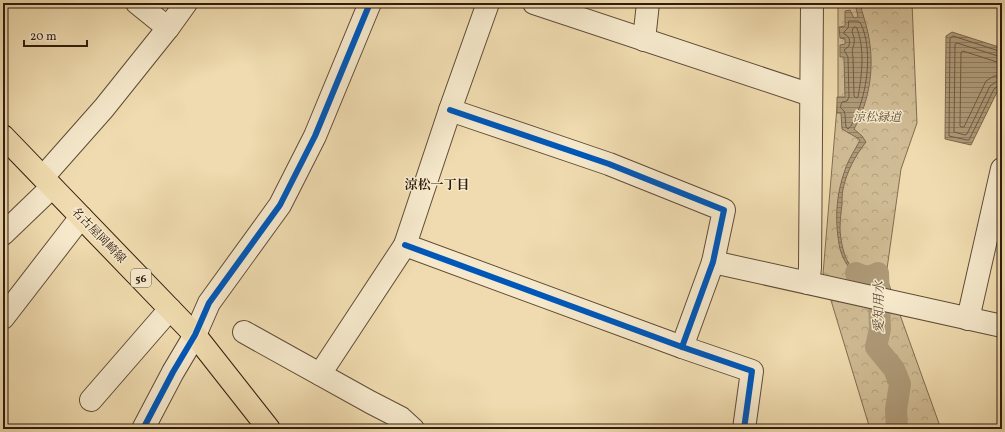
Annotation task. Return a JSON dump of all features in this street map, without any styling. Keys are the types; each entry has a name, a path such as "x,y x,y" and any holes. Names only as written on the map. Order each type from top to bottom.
{"main road":[{"name":"名古屋岡崎線","path":"3,136 195,335 269,429"}],"street":[{"path":"137,3 168,28"},
{"path":"3,234 47,182 186,3"},
{"path":"143,429 173,372 195,335 209,304 280,205 315,136 370,3"},
{"path":"320,374 405,246 450,110 488,3"},
{"path":"534,3 811,95"},
{"path":"644,40 648,3"},
{"path":"808,283 810,268 812,3"},
{"path":"450,110 609,164 724,210 713,262 682,347"},
{"path":"968,319 1002,169"},
{"path":"3,318 81,217"},
{"path":"405,246 752,371 744,429"},
{"path":"713,262 1002,326"},
{"path":"92,400 170,309"},
{"path":"244,332 401,418 413,429"}],"green space":[{"name":"涼松緑道","path":"838,3 912,3 917,123 901,169 886,276 941,429 870,429 823,274 838,95"}],"water":[{"path":"855,3 860,3 867,29 870,45 871,70 870,82 864,106 854,129 866,142 852,164 845,182 842,193 840,229 842,244 847,260 856,271 863,274 871,274 872,267 878,265 885,271 881,277 872,279 859,277 849,268 840,250 837,229 837,204 842,178 846,166 860,140 842,129 841,113 837,113 837,97 845,97 844,57 840,57 840,45 845,44 845,39 840,38 839,27 845,26 845,11 850,10 854,18 858,17"},
{"path":"952,32 1002,48 1002,92 998,90 971,145 945,139 946,36"}],"waterway":[{"name":"愛知用水","path":"856,273 867,276 873,276 878,273 880,329 876,347 894,369 900,384 896,410 897,429"}],"cycle path":[{"path":"143,429 173,372 195,335 209,303 280,205 315,136 370,3"},
{"path":"450,110 609,164 724,210 713,262 682,347"},
{"path":"405,245 682,347 752,371 744,429"}],"district":[{"name":"涼松一丁目","path":"437,184"}]}
